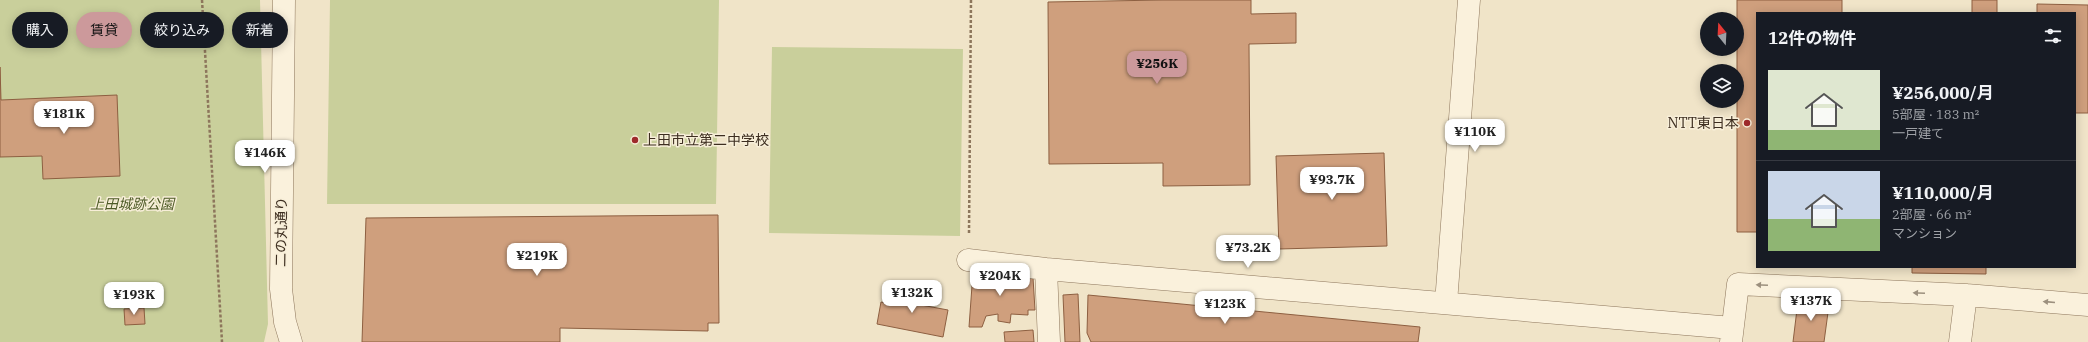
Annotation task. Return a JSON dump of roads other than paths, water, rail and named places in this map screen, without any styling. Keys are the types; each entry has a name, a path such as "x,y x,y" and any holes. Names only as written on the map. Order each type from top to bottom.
{"street":[{"name":"二の丸通り","path":"284,0 281,289 285,322 291,342"},
{"path":"1446,303 1469,0"},
{"path":"968,260 1046,269 1446,303 1732,335 1738,284 1966,295 2088,305"},
{"path":"1046,269 1049,342"},
{"path":"1960,342 1966,295"}],"place":[{"name":"NTT東日本","path":"1747,123"},
{"name":"上田市立第二中学校","path":"635,140"}],"park label":[{"name":"上田城跡公園","path":"132,204"}]}
